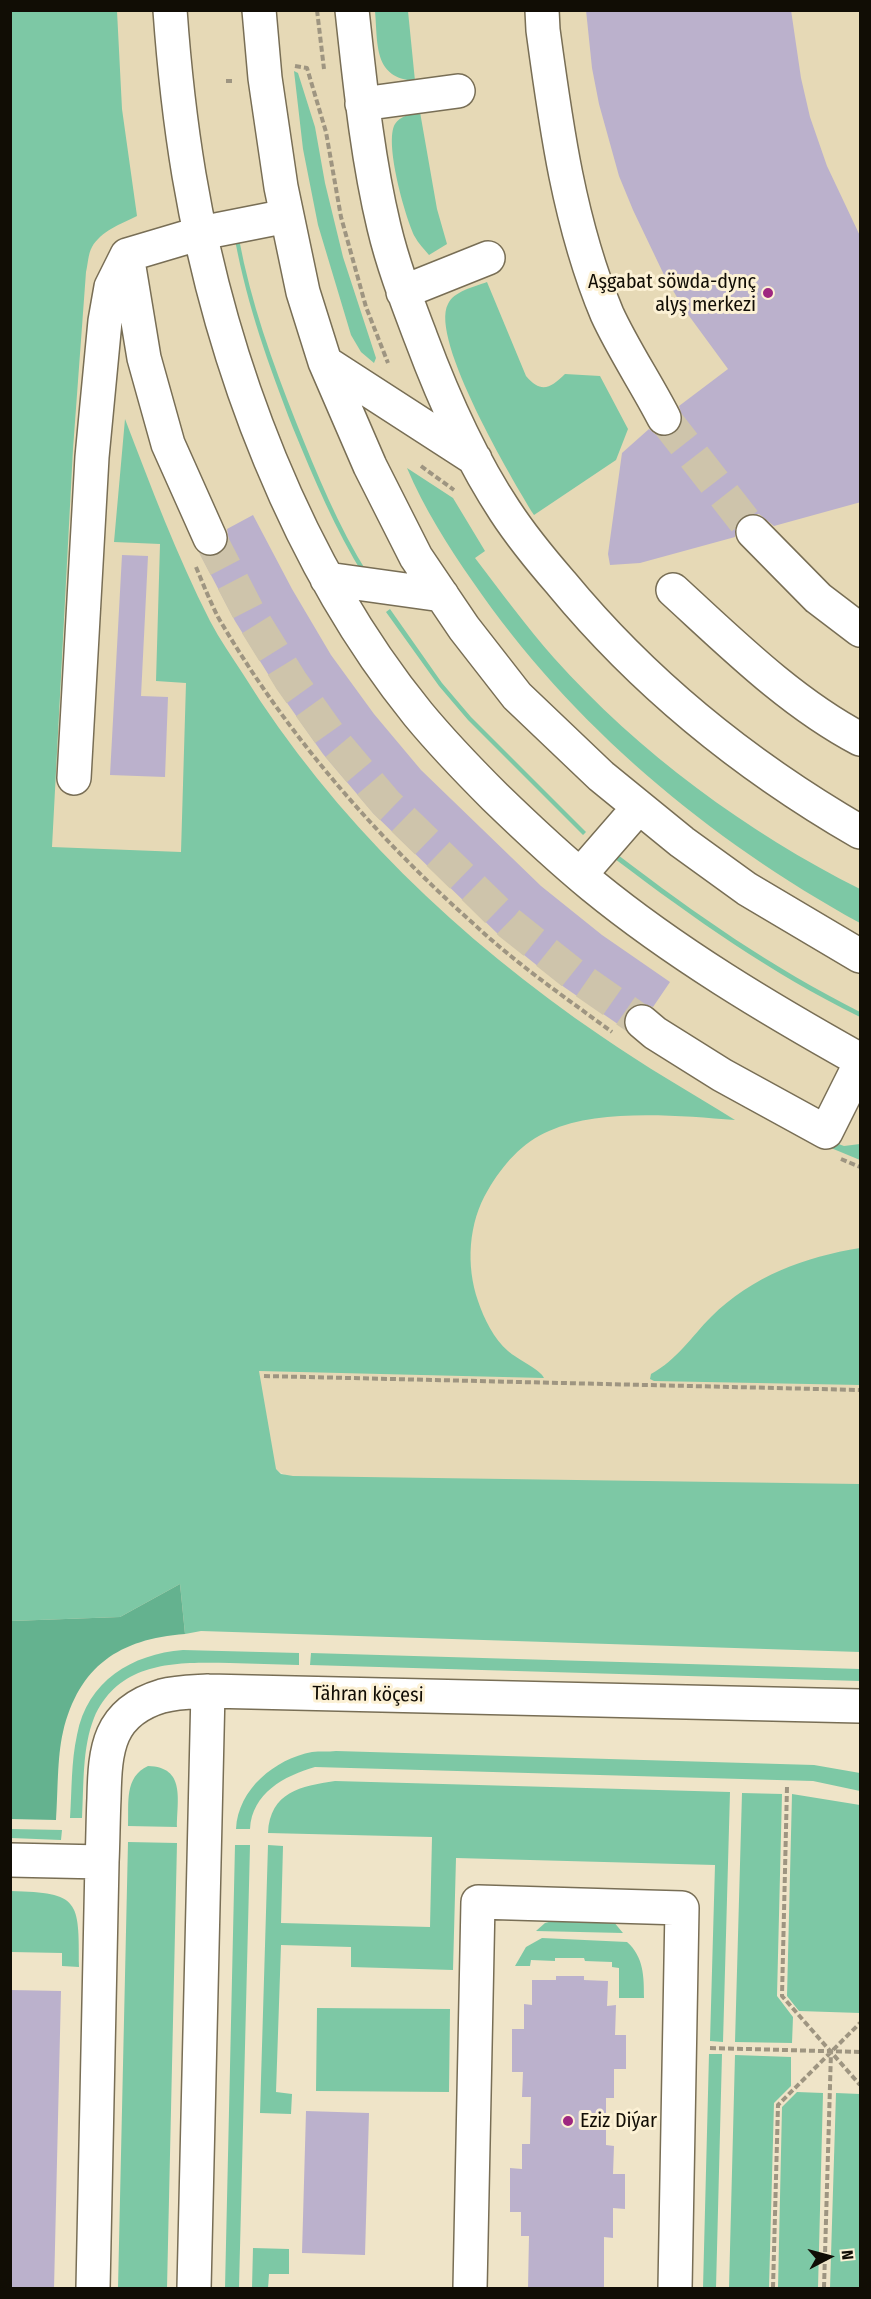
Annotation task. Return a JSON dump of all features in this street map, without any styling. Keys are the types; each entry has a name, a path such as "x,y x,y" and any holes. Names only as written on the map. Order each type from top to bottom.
{"street":[{"path":"170,10 176,88 189,177 228,343 259,431 293,512 327,579 363,638 418,715 472,774 535,836 580,875 677,948 861,1062 826,1132 722,1075 655,1033 627,1027"},
{"path":"258,10 265,78 287,216 303,292 325,362 370,466 416,557 464,628 518,696 601,776 682,842 747,890 861,956"},
{"path":"352,10 362,104 384,229 403,292 428,357 475,459 503,508 523,538 588,616 658,687 722,740 861,832"},
{"path":"542,10 563,167 583,245 608,315 664,418"},
{"path":"362,104 458,91"},
{"path":"74,778 92,457 105,321 111,287 127,255 201,233 287,216"},
{"path":"127,255 144,358 201,550"},
{"path":"403,292 488,258"},
{"path":"325,362 475,459"},
{"path":"753,532 818,598 861,630"},
{"path":"327,579 442,595"},
{"path":"673,590 767,674 829,722 861,739"},
{"path":"580,875 639,807"},
{"path":"194,2289 208,1691"},
{"name":"Tähran köçesi","path":"93,2289 105,1761 110,1738 119,1722 132,1710 162,1696 208,1691 861,1707"},
{"path":"802,1705 861,1732"},
{"path":"10,1860 102,1862"},
{"path":"470,2289 478,1902 682,1908 675,2289"}],"path":[{"path":"291,66 307,68 326,132 341,217 366,308 388,364"},
{"path":"413,459 460,497"},
{"path":"201,550 218,616 276,706 316,761 364,818 477,927 542,981 627,1027"},
{"path":"840,1159 861,1167"},
{"path":"264,1377 861,1390"},
{"path":"787,1787 782,1996 861,2085"},
{"path":"773,2289 778,2105 861,2023"},
{"path":"710,2048 861,2052"},
{"path":"824,2289 831,2051"}],"shaded area":[{"path":"37,11 860,11 860,1497 309,1489 57,1343"}],"green space":[{"path":"10,11 117,11 122,109 137,216 112,228 96,241 90,253 86,272 73,449 52,847 181,852 186,683 156,681 160,544 114,542 125,419 175,546 214,628 278,727 359,827 449,918 549,999 634,1058 735,1120 640,1115 616,1116 570,1124 530,1141 506,1164 481,1203 473,1230 471,1259 474,1288 486,1322 508,1351 544,1378 259,1371 276,1469 281,1474 293,1476 860,1484 860,1652 201,1631 185,1634 180,1584 120,1617 11,1621"},
{"path":"375,11 408,11 415,81 391,73 385,66 378,47"},
{"path":"294,71 298,73 315,127 325,183 343,257 376,358 374,363 361,352 351,335 318,225 303,149"},
{"path":"420,112 437,209 447,244 429,255 415,237 406,213 397,180 392,146 392,133 397,121"},
{"path":"239,239 256,309 279,377 329,499 368,574 364,576 325,504 275,381 246,289 235,240"},
{"path":"487,282 526,376 531,382 546,387 565,374 600,376 628,429 616,460 534,515 476,410 450,347 445,322 448,304 465,290"},
{"path":"407,468 453,498 485,551 475,558 544,646 587,693 658,758 696,788 777,842 860,889 860,923 750,855 647,775 599,731 554,684 473,582 437,526"},
{"path":"390,609 442,683 471,717 586,832 583,835 468,720 439,686 386,612"},
{"path":"618,855 735,939 795,977 860,1012 860,1017 795,982 734,944 615,859"},
{"path":"833,1142 844,1146 860,1144 860,1160 831,1148"},
{"path":"860,1248 860,1385 654,1381 650,1379 651,1374 676,1355 711,1317 744,1290 780,1270 799,1263"},
{"path":"180,1584 185,1634 140,1642 105,1660 91,1673 70,1709 61,1742 56,1820 11,1819 11,1621 120,1617"},
{"path":"183,1650 299,1653 299,1665 190,1663 171,1665 152,1668 118,1685 105,1699 94,1718 85,1754 82,1818 70,1818 77,1735 82,1716 101,1685 130,1664 146,1657"},
{"path":"311,1653 860,1669 860,1681 310,1665"},
{"path":"312,1752 814,1765 860,1773 860,1791 813,1781 315,1767 292,1775 272,1788 257,1805 250,1829 236,1829 238,1814 251,1789 272,1769 285,1761"},
{"path":"148,1766 169,1772 174,1779 178,1796 177,1827 128,1826 128,1800 131,1784 140,1771"},
{"path":"335,1781 730,1792 723,2042 710,2041 715,1865 456,1858 453,1970 351,1967 351,1947 281,1945 276,2092 292,2094 291,2114 260,2113 268,1845 283,1846 281,1923 430,1927 432,1837 268,1833 270,1819 281,1800 310,1785"},
{"path":"742,1793 782,1794 777,1996 793,2017 792,2043 735,2042"},
{"path":"792,1794 860,1805 860,2013 799,2011 787,1996"},
{"path":"11,1829 62,1830 61,1840 11,1838"},
{"path":"128,1842 177,1843 167,2288 118,2288"},
{"path":"235,1845 250,1845 239,2288 225,2288"},
{"path":"11,1891 51,1894 63,1898 71,1905 76,1914 78,1927 79,1967 62,1966 62,1953 11,1952"},
{"path":"560,1919 613,1921 623,1933 536,1931 545,1923"},
{"path":"542,1938 627,1942 640,1961 644,1998 619,1998 619,1968 612,1967 612,1962 585,1961 584,1958 555,1958 555,1961 531,1960 530,1966 515,1966 526,1947"},
{"path":"317,2008 450,2009 449,2092 316,2091"},
{"path":"709,2054 722,2054 716,2288 703,2288"},
{"path":"735,2055 791,2057 791,2086 774,2103 769,2288 729,2288"},
{"path":"797,2092 823,2093 818,2288 778,2288 782,2107"},
{"path":"836,2093 860,2094 860,2288 830,2288"},
{"path":"253,2248 289,2249 289,2274 269,2274 268,2288 252,2288"}],"building":[{"name":"Aşgabat söwda-dynç alyş merkezi","path":"586,10 791,10 801,78 810,117 827,166 861,238 861,502 774,526 759,514 749,514 739,519 735,528 735,537 640,563 610,565 608,554 622,453 649,429 663,437 673,434 680,428 683,419 679,406 728,369 684,309 665,277 619,176 599,104 592,68"},
{"path":"253,515 292,589 331,655 374,714 421,770 541,886 602,935 670,982 653,1007 636,1004 628,1010 624,1019 625,1029 564,987 499,935 374,814 323,754 278,690 235,621 200,554 209,557 218,555 229,541 227,529"},
{"path":"122,555 148,556 141,696 168,697 165,777 110,775"},
{"name":"Eziz Diýar","path":"556,1976 584,1976 584,1980 608,1981 607,2006 616,2005 615,2035 626,2035 626,2069 614,2069 614,2098 606,2098 606,2145 614,2146 613,2174 625,2174 625,2209 613,2208 613,2238 604,2237 604,2289 528,2289 529,2236 521,2236 521,2212 510,2212 510,2168 522,2169 522,2144 530,2144 531,2097 522,2097 523,2072 512,2072 512,2029 524,2029 524,2004 532,2005 532,1980 556,1980"},
{"path":"10,1990 61,1991 54,2289 10,2289"},
{"path":"306,2111 369,2113 365,2255 302,2253"}],"tunnel":[{"path":"664,418 753,532"},
{"path":"210,538 249,613 291,681 336,744 386,803 509,923 573,974 642,1022"}],"place":[{"name":"Aşgabat söwda-dynç alyş merkezi","path":"768,293"},
{"name":"Eziz Diýar","path":"568,2121"}]}
